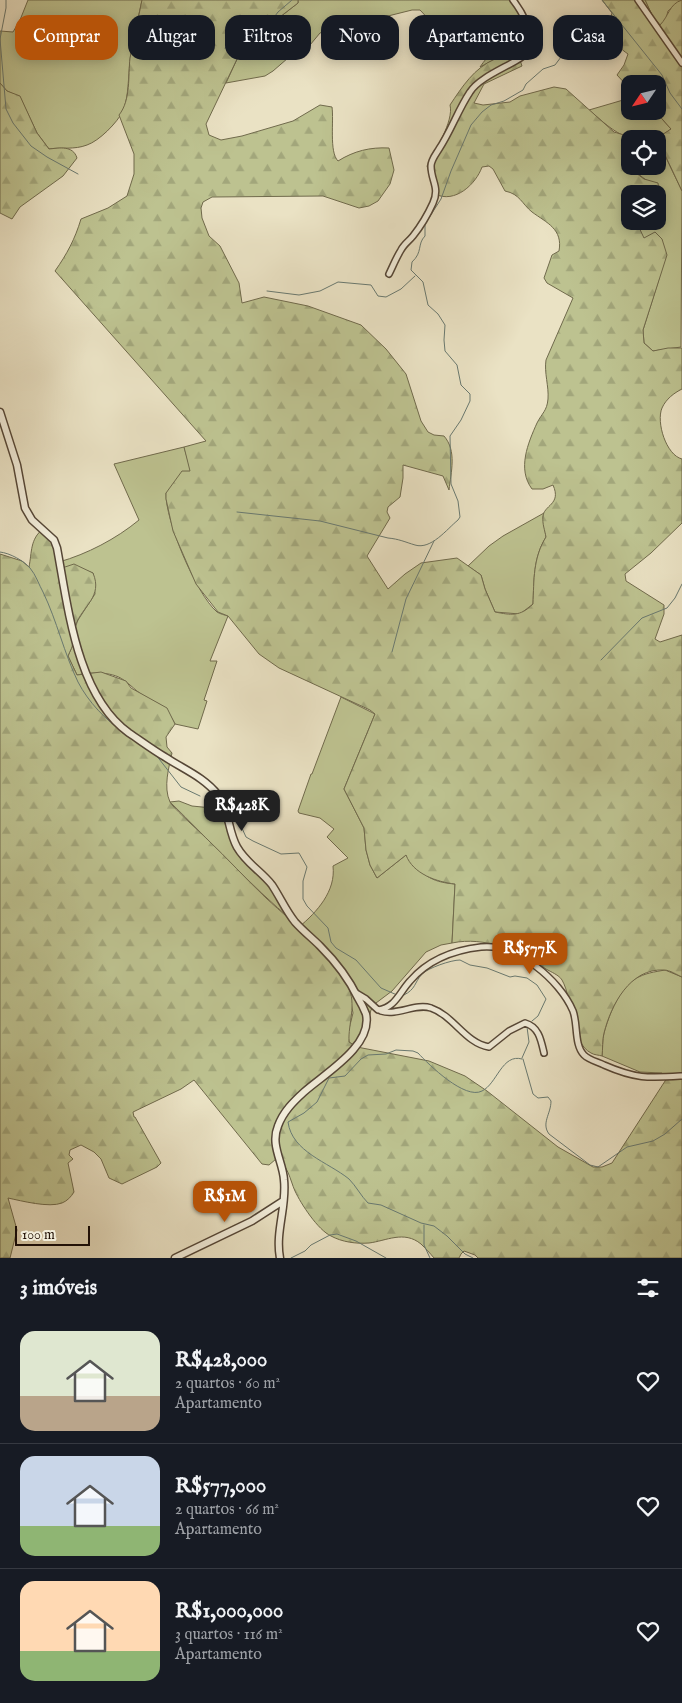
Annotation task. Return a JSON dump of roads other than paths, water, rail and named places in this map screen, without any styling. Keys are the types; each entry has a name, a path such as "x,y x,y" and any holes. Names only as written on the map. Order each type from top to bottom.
{"street":[{"path":"389,274 400,250 414,235 434,202 436,193 431,165 433,158 453,126 470,92 486,78 523,56 532,46 533,41 527,25 513,0"},
{"path":"638,0 682,63"},
{"path":"0,412 17,465 26,508 32,520 54,540 57,548 79,653 85,672 102,707 127,731 164,757 195,774 213,790 222,802 240,853 272,886 295,922 330,958 355,992 366,1013 360,1039 346,1058 304,1092 289,1107 278,1124 275,1134 275,1145 284,1177 278,1245 280,1258"},
{"path":"378,1010 386,1009 392,1005 409,981 429,964 440,958 483,947 504,950 534,965 551,979 563,993 573,1011 577,1027 578,1044 585,1056 617,1071 636,1076 654,1078 682,1076"},
{"path":"355,992 378,1010 393,1013 423,1007 431,1008 440,1013 460,1031 489,1048 514,1028 525,1023 532,1025 537,1032 544,1053"},
{"path":"175,1258 252,1221 283,1201"}],"waterway":[{"path":"6,0 0,39 6,109 13,123 31,146 78,174"},
{"path":"276,15 292,0"},
{"path":"602,0 662,75 670,93 682,109"},
{"path":"237,512 320,521 421,546 433,542 458,520 460,517 458,501 451,484 450,436 461,420 470,401 470,394 461,385 457,365 445,351 445,325 438,314 428,305 423,282 411,270 412,262 418,255 421,242 425,236 425,224 441,199 471,125 491,105 504,101 523,90 526,84 543,69 555,65 559,60"},
{"path":"267,291 299,295 320,291 338,282 371,285 378,296 386,297 401,289 415,276"},
{"path":"392,652 406,599 434,541"},
{"path":"0,552 16,558 27,565 32,571 48,603 78,682 98,710 124,733"},
{"path":"601,660 642,618 667,608 682,584"},
{"path":"156,755 181,787 200,796"},
{"path":"241,826 246,837 253,841 281,854 299,853 307,867 303,881 303,899 307,906 328,928 331,942 336,948 356,960 381,988 397,995"},
{"path":"404,995 411,990 419,977 429,969 451,961 460,960 470,965 487,968 510,977 527,978 537,985 546,999 538,1016 532,1021"},
{"path":"522,1058 529,1042 527,1027"},
{"path":"473,1258 465,1254 434,1226 421,1223 381,1205 368,1203 349,1179 312,1155 296,1141 288,1122 304,1113 317,1102 329,1078 345,1076 361,1059 368,1055 386,1054 396,1050 413,1051 418,1053 457,1086 466,1091 475,1092 482,1091 487,1087 509,1060 515,1058 522,1059"},
{"path":"523,1059 533,1094 538,1098 548,1097 551,1101 546,1122 549,1134 590,1165 598,1167 627,1147 653,1141 665,1134 682,1119"},
{"path":"424,1225 424,1245 430,1258"},
{"path":"291,1258 330,1235 337,1234 356,1241 386,1258"}]}
